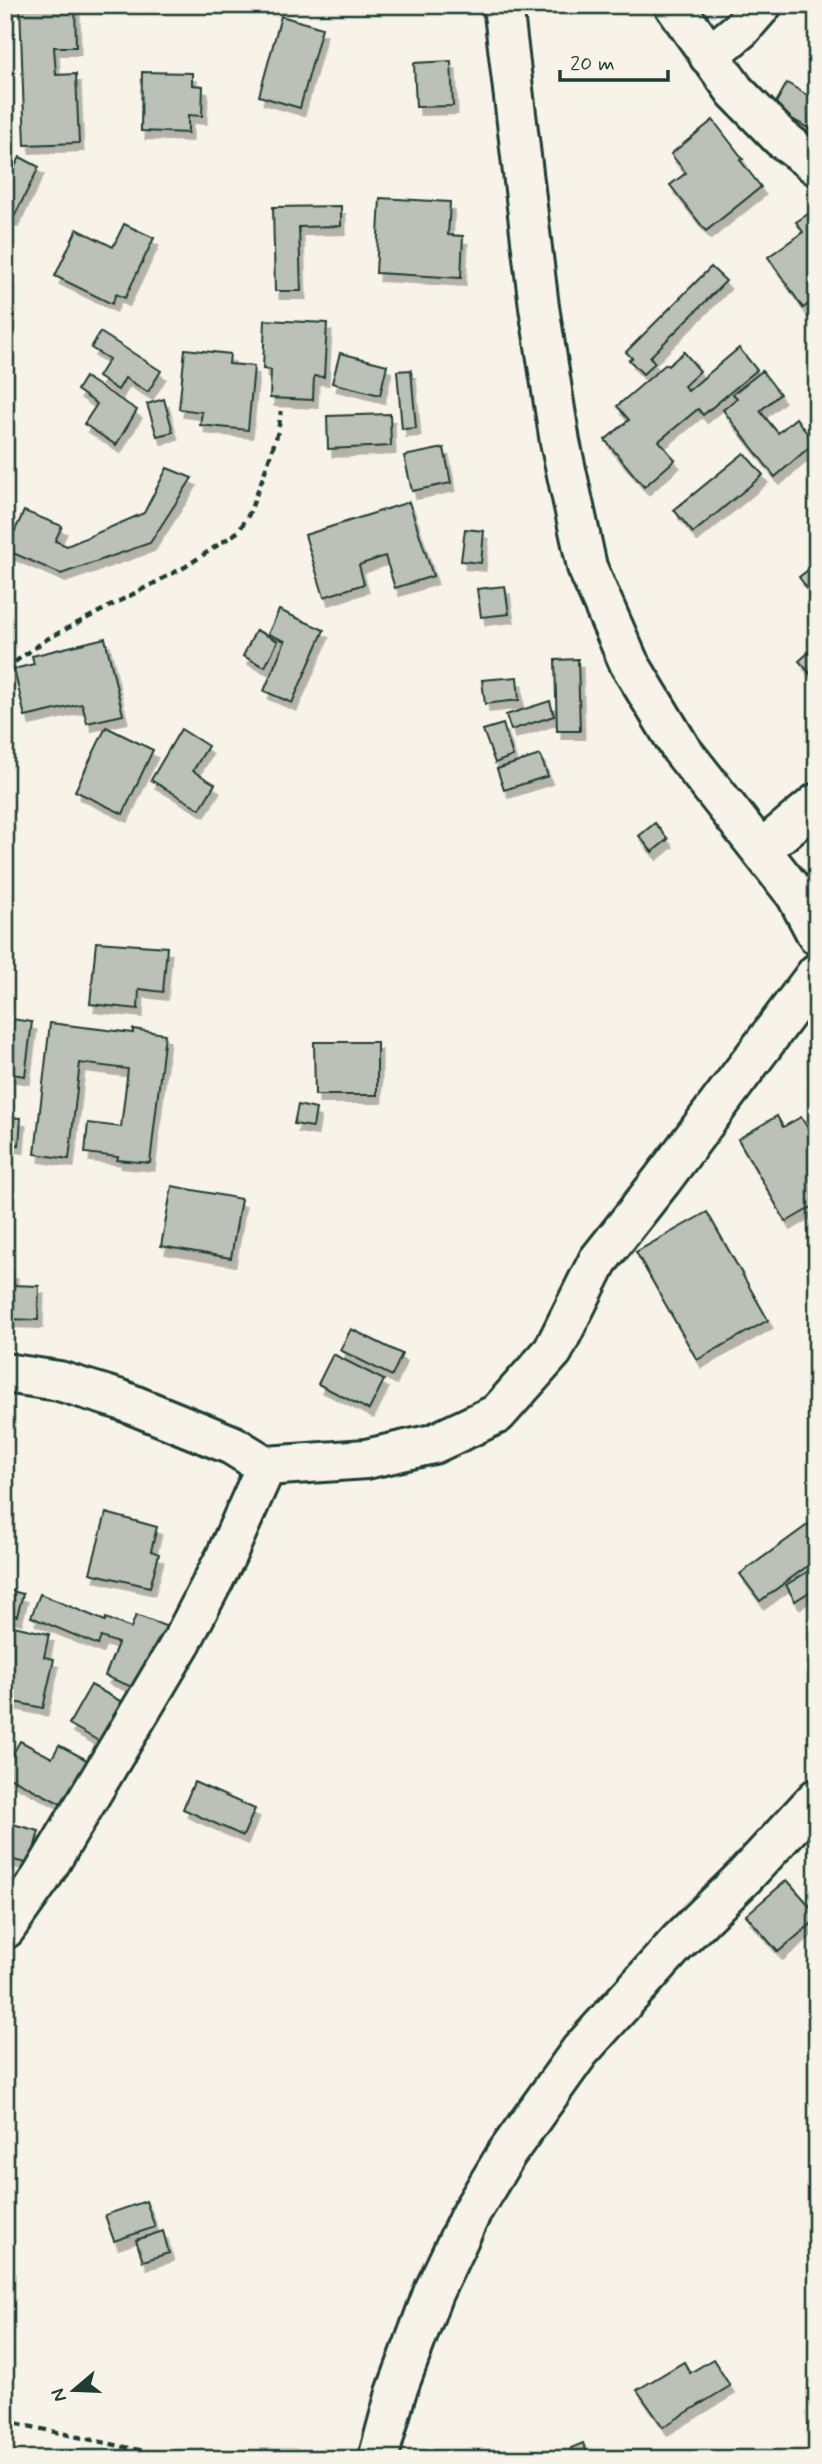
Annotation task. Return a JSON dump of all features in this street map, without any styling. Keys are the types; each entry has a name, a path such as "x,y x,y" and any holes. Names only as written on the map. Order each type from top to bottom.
{"street":[{"path":"503,5 539,307 560,442 587,567 629,663 681,749 796,894 817,935"},
{"path":"674,5 736,91 781,138 817,166"},
{"path":"709,56 741,29 762,5"},
{"path":"761,850 817,803"},
{"path":"5,1373 59,1381 121,1401 232,1445 267,1466 366,1459 433,1444 496,1414 553,1351 598,1261 817,973"},
{"path":"5,1929 41,1878 182,1641 226,1556 267,1466"},
{"path":"378,2459 396,2393 432,2293 472,2211 507,2153 580,2051 679,1941 744,1877 817,1798"}],"path":[{"path":"5,669 47,639 185,567 239,531 249,514 263,477 278,432 281,411"},
{"path":"5,2421 180,2459"}],"building":[{"path":"20,5 75,5 76,47 54,47 56,75 76,74 79,143 25,145"},
{"path":"281,16 322,28 300,108 259,96"},
{"path":"451,61 453,106 416,107 414,63"},
{"path":"142,72 192,73 192,85 203,86 202,116 188,115 188,133 141,131"},
{"path":"787,83 817,101 817,133 773,108"},
{"path":"713,120 761,187 706,231 670,185 686,173 671,154"},
{"path":"20,157 39,167 13,219 5,214 5,185"},
{"path":"380,198 450,202 448,235 463,236 461,278 376,273"},
{"path":"341,206 341,226 299,227 301,291 275,291 273,207"},
{"path":"817,208 817,298 803,308 768,257 803,232 796,222"},
{"path":"124,224 154,238 125,298 116,294 112,304 55,276 77,229 113,247"},
{"path":"711,267 726,281 650,357 655,363 643,374 629,360 632,358 626,352"},
{"path":"265,320 327,323 324,377 314,376 313,400 270,398 271,370 263,369"},
{"path":"100,332 161,371 148,392 125,378 118,390 98,377 109,359 91,348"},
{"path":"739,348 757,370 703,415 698,409 659,441 675,460 644,487 605,440 629,420 617,406 684,352 700,371 684,386 688,391"},
{"path":"185,349 230,354 229,364 254,366 248,430 200,425 202,412 179,409"},
{"path":"340,353 387,365 380,395 332,383"},
{"path":"411,370 416,428 402,429 397,371"},
{"path":"762,371 780,394 760,411 778,433 796,418 814,443 775,477 723,410 737,398 733,394"},
{"path":"85,377 137,410 116,445 84,424 97,404 77,390"},
{"path":"164,399 173,432 157,436 147,404"},
{"path":"390,414 391,446 328,449 327,416"},
{"path":"444,448 451,483 412,491 404,456"},
{"path":"744,453 763,475 693,533 674,510"},
{"path":"167,468 192,478 150,543 61,574 6,550 24,511 62,526 55,541 67,546 144,513"},
{"path":"409,502 433,576 395,588 385,556 359,565 364,584 324,597 305,535"},
{"path":"465,529 484,531 481,563 461,561"},
{"path":"816,564 817,590 811,594 799,577"},
{"path":"505,586 509,614 481,617 477,589"},
{"path":"279,610 324,630 292,703 264,691 285,641 268,634"},
{"path":"256,630 278,641 265,667 243,656"},
{"path":"105,638 123,715 87,723 82,704 25,717 14,669 34,664 32,656"},
{"path":"817,645 817,681 799,661"},
{"path":"578,659 580,731 557,731 555,660"},
{"path":"517,677 519,700 485,704 482,680"},
{"path":"550,701 554,716 511,730 506,715"},
{"path":"503,724 513,756 495,763 483,730"},
{"path":"106,727 153,750 123,814 75,791"},
{"path":"181,729 208,746 193,771 215,784 200,809 151,780"},
{"path":"540,755 548,776 504,790 497,769"},
{"path":"655,823 668,839 652,852 639,836"},
{"path":"96,942 167,947 163,992 139,989 138,1009 90,1004"},
{"path":"5,1018 32,1022 25,1076 5,1073"},
{"path":"50,1023 165,1034 150,1163 85,1153 88,1123 121,1127 128,1069 80,1063 69,1159 35,1154"},
{"path":"314,1042 377,1042 377,1095 315,1095"},
{"path":"298,1105 316,1109 313,1127 294,1124"},
{"path":"777,1116 783,1127 801,1117 809,1130 817,1126 817,1204 786,1222 738,1139"},
{"path":"5,1117 21,1118 19,1145 5,1143"},
{"path":"172,1186 241,1199 231,1258 161,1246"},
{"path":"707,1212 768,1320 697,1360 636,1252"},
{"path":"5,1271 13,1271 12,1285 39,1286 38,1320 6,1319 5,1354"},
{"path":"351,1329 402,1354 392,1376 340,1350"},
{"path":"333,1354 384,1380 369,1410 318,1384"},
{"path":"106,1513 157,1527 151,1551 159,1554 150,1587 90,1573"},
{"path":"817,1518 817,1559 760,1601 740,1574"},
{"path":"817,1566 817,1587 795,1601 786,1585"},
{"path":"5,1589 23,1594 17,1616 5,1613"},
{"path":"40,1594 105,1621 106,1618 131,1628 136,1615 168,1627 142,1691 105,1676 118,1643 101,1637 98,1645 31,1617"},
{"path":"9,1625 49,1634 44,1657 54,1659 43,1708 5,1700 5,1644"},
{"path":"91,1685 133,1708 111,1748 69,1724"},
{"path":"20,1741 52,1758 59,1745 87,1760 70,1793 68,1792 61,1804 5,1775 5,1768"},
{"path":"194,1782 255,1809 243,1836 183,1809"},
{"path":"5,1822 39,1831 30,1864 5,1858"},
{"path":"787,1880 817,1914 817,1919 778,1952 746,1915"},
{"path":"146,2201 155,2227 114,2241 105,2215"},
{"path":"163,2231 169,2253 143,2261 136,2240"},
{"path":"713,2359 730,2386 663,2427 637,2390 684,2362 690,2373"},
{"path":"583,2443 589,2458 575,2459 571,2448"}]}
